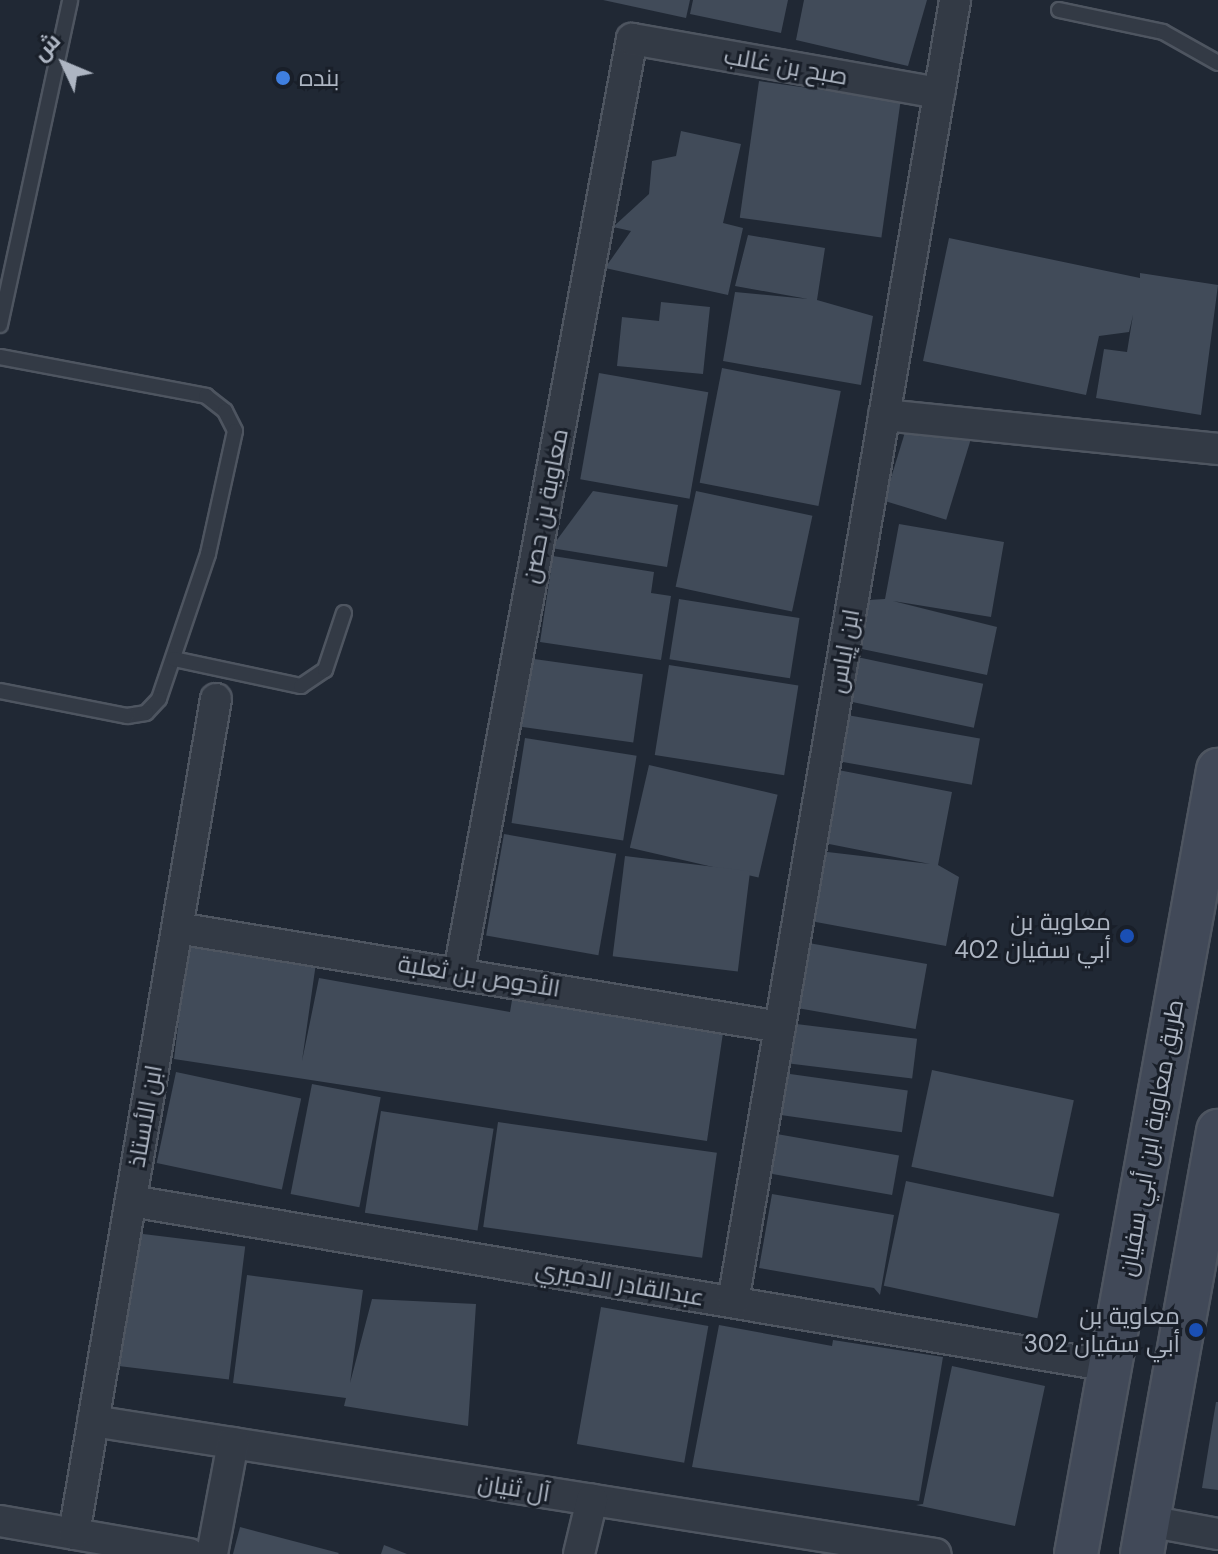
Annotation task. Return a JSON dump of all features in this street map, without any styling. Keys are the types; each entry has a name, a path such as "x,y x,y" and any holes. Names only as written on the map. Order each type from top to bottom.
{"street":[{"name":"ابن إياس","path":"733,1302 955,0"},
{"name":"صبح بن غالب","path":"632,39 939,93"},
{"name":"معاوية بن حصن","path":"459,972 632,39"},
{"path":"884,415 1218,449"},
{"name":"ابن الأستاذ","path":"74,1534 216,699"},
{"name":"طريق معاوية ابن أبي سفيان","path":"1076,1554 1218,770"},
{"name":"الأحوص بن ثعلبة","path":"177,928 780,1027"},
{"path":"1218,1131 1145,1537 1218,1534"},
{"name":"عبدالقادر الدميري","path":"131,1201 1110,1366"},
{"name":"آل ثنيان","path":"93,1421 936,1554"},
{"path":"212,1554 233,1443"},
{"path":"579,1554 592,1500"},
{"path":"0,1521 189,1554"}],"lane":[{"path":"0,325 70,0"},
{"path":"1059,10 1163,32 1218,63"},
{"path":"0,357 206,396 225,411 235,431 226,478 174,659 159,699 146,713 127,716 0,691"},
{"path":"174,659 301,686 325,670 344,613"}],"building":[{"path":"603,0 690,0 686,18"},
{"path":"693,0 788,0 781,33 690,14"},
{"path":"804,0 927,0 908,66 796,40"},
{"path":"759,81 901,101 881,238 740,218"},
{"path":"681,131 741,144 723,223 743,228 728,295 605,268 631,231 613,227 649,194 652,161 676,156"},
{"path":"748,235 825,248 817,300 873,316 861,385 723,361 735,292 808,299 735,286"},
{"path":"949,238 1140,278 1140,273 1218,285 1201,415 1096,398 1104,349 1127,352 1133,315 1129,332 1099,336 1086,395 923,361"},
{"path":"661,302 710,307 703,374 617,366 622,317 659,321"},
{"path":"722,368 841,391 818,506 700,483"},
{"path":"599,373 708,392 690,499 580,479"},
{"path":"913,406 975,425 946,520 884,501"},
{"path":"593,491 678,505 667,567 551,548"},
{"path":"696,491 812,516 792,612 676,587"},
{"path":"899,524 1004,542 991,617 893,601 997,627 987,675 857,648 868,600 885,599"},
{"path":"553,556 654,572 651,593 671,596 661,660 540,642"},
{"path":"679,599 799,618 790,678 669,659"},
{"path":"857,657 983,684 974,728 848,701"},
{"path":"527,658 643,674 633,743 517,726"},
{"path":"669,665 798,685 784,775 655,755"},
{"path":"847,715 980,738 972,785 839,761"},
{"path":"525,738 637,756 623,841 512,823"},
{"path":"649,765 778,795 758,878 630,848"},
{"path":"833,769 952,792 938,865 959,877 946,946 805,920 819,851 930,864 819,842"},
{"path":"504,834 616,854 598,955 486,935"},
{"path":"625,856 750,871 738,972 613,956"},
{"path":"189,937 317,956 302,1061 319,978 510,1012 513,994 724,1026 707,1141 174,1059"},
{"path":"803,942 927,964 916,1029 792,1007"},
{"path":"788,1023 917,1039 912,1079 783,1063"},
{"path":"932,1070 1074,1100 1053,1197 911,1167"},
{"path":"176,1072 301,1099 282,1190 157,1163"},
{"path":"783,1073 908,1091 902,1132 777,1115"},
{"path":"312,1084 381,1097 359,1207 291,1194"},
{"path":"381,1111 494,1129 477,1231 365,1213"},
{"path":"498,1122 717,1153 702,1258 483,1227"},
{"path":"771,1133 899,1156 892,1195 764,1172"},
{"path":"906,1181 1060,1214 1037,1318 884,1286"},
{"path":"772,1194 894,1215 880,1295 874,1288 759,1268"},
{"path":"135,1233 245,1247 229,1380 119,1366"},
{"path":"247,1275 363,1290 350,1383 372,1299 476,1304 468,1426 344,1406 346,1398 233,1383"},
{"path":"601,1307 708,1326 684,1463 577,1444"},
{"path":"719,1325 832,1346 833,1340 943,1357 919,1501 692,1467"},
{"path":"952,1366 1045,1386 1015,1526 916,1505 923,1504"},
{"path":"1218,1402 1218,1490 1202,1488"},
{"path":"240,1527 339,1553 233,1554"},
{"path":"384,1545 407,1554 381,1554"}],"place":[{"name":"بنده","path":"283,78"},
{"name":"معاوية بن أبي سفيان 402","path":"1127,936"},
{"name":"معاوية بن أبي سفيان 302","path":"1196,1330"}]}
